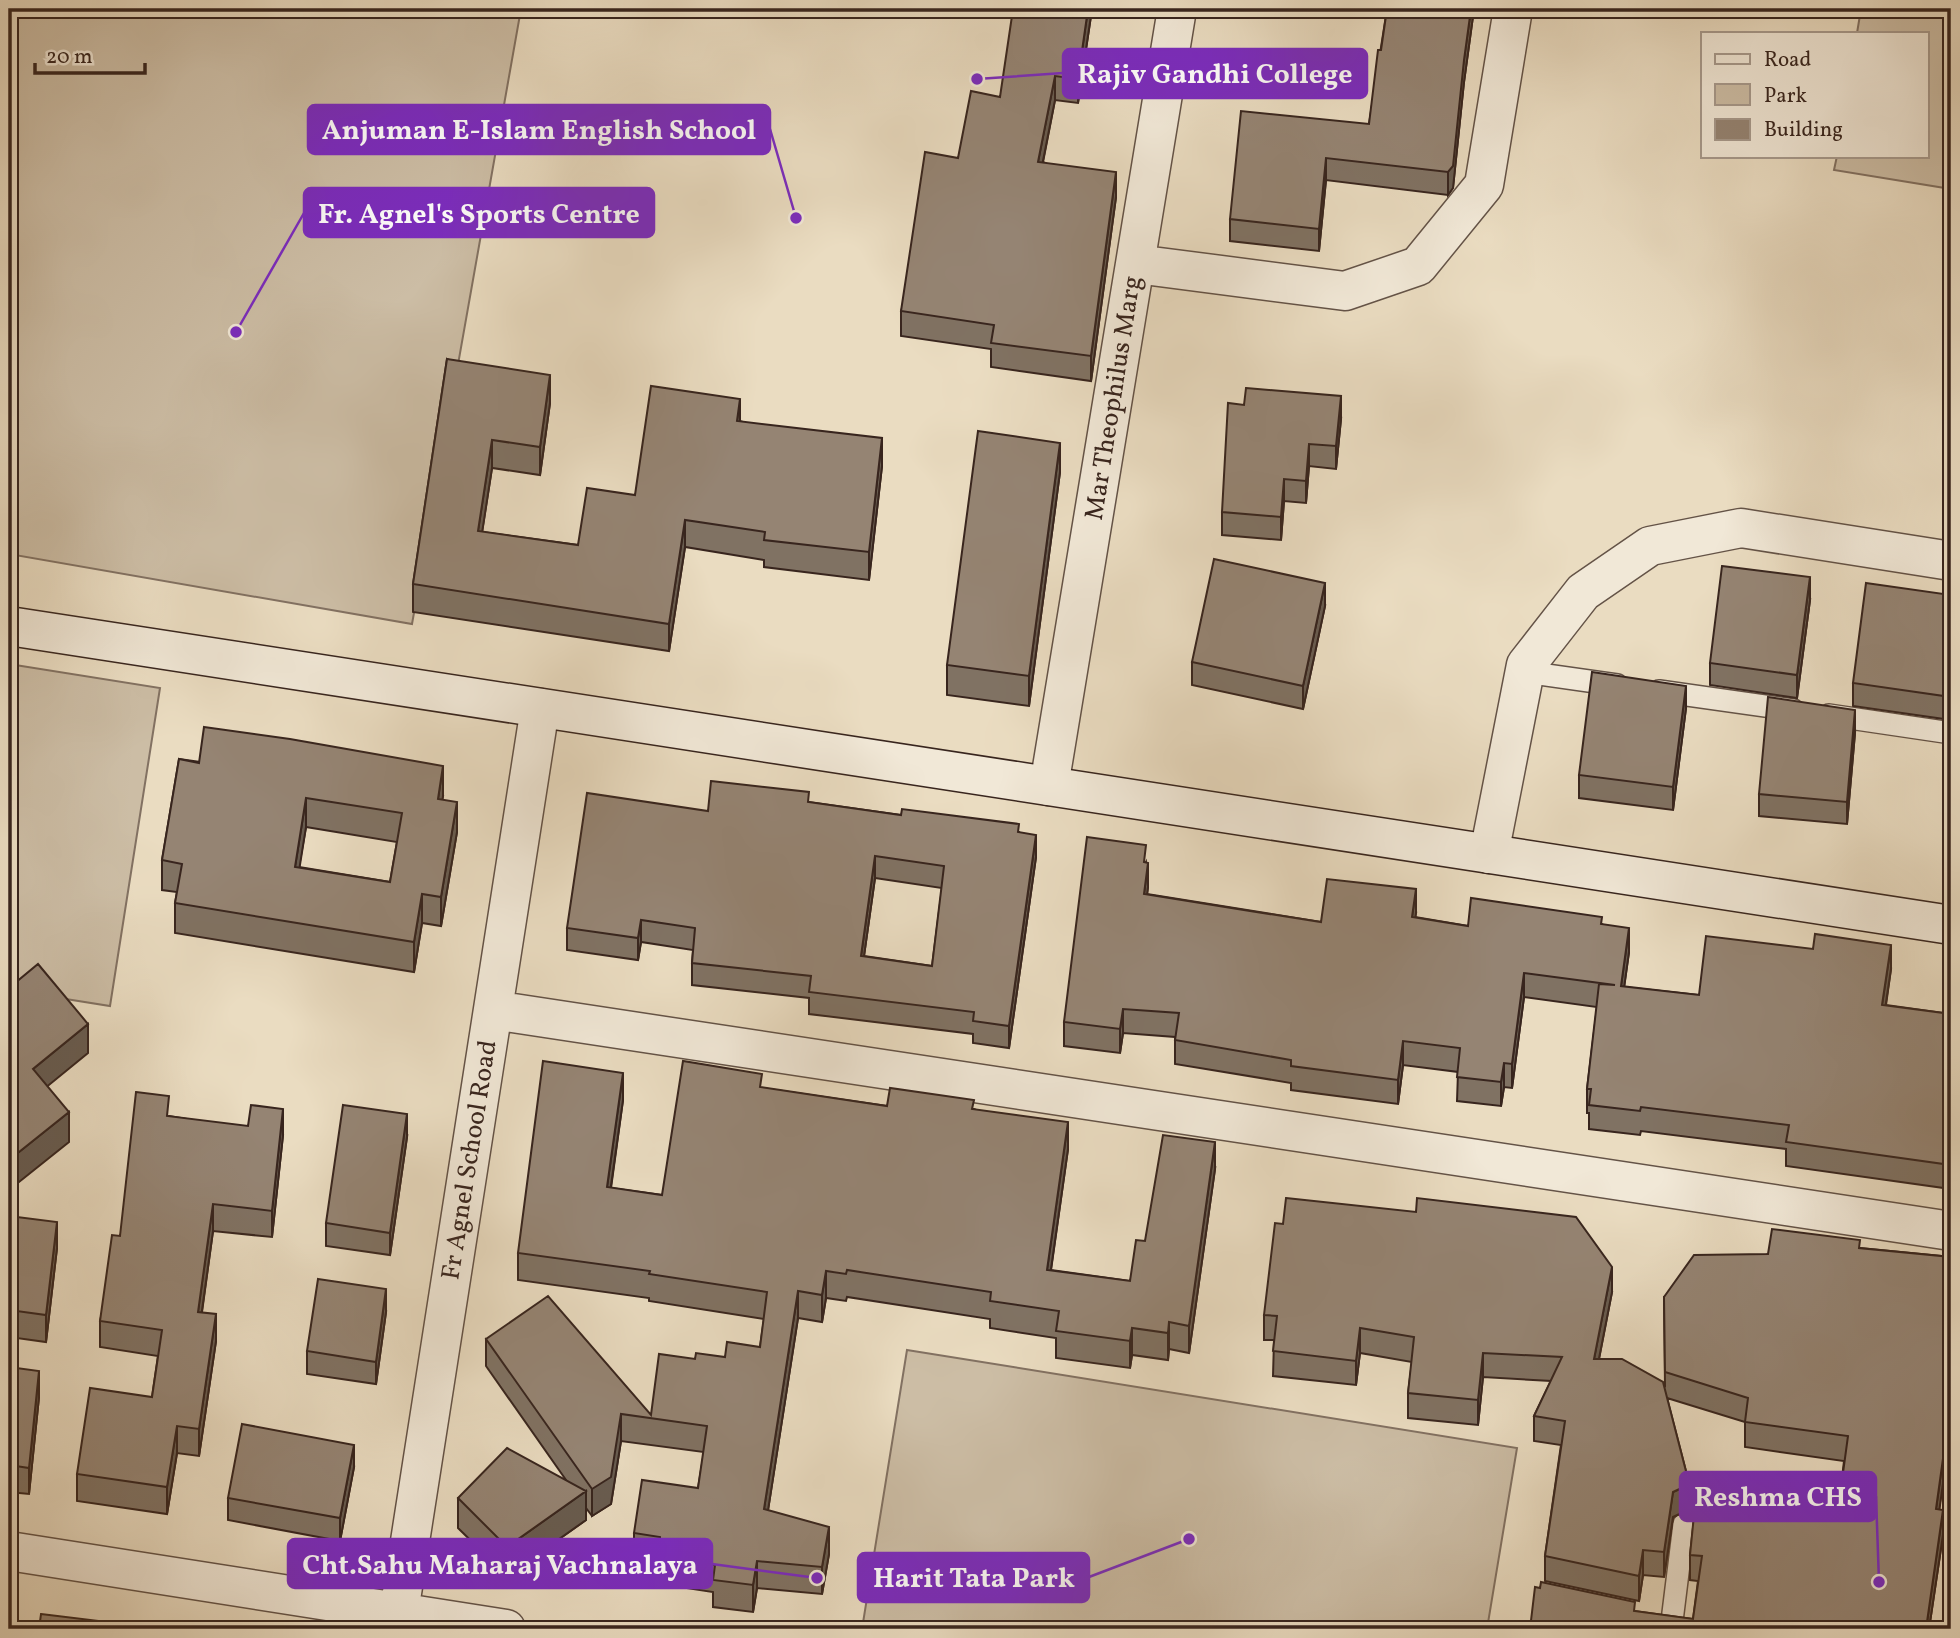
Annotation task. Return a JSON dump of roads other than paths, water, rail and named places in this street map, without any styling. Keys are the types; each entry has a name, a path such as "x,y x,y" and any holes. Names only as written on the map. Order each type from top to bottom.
{"street":[{"name":"Mar Theophilus Marg","path":"1049,786 1177,9"},
{"path":"1136,264 1345,291 1418,266 1484,185 1513,9"},
{"path":"1489,854 1526,665 1583,592 1650,546 1741,527 1951,561"},
{"path":"9,626 1951,925"},
{"name":"Fr Agnel School Road","path":"399,1612 540,708"},
{"path":"493,1010 1951,1231"},
{"path":"9,1551 506,1629"}],"lane":[{"path":"1525,672 1951,733"},
{"path":"1645,1615 1671,1625 1684,1524"}],"place":[{"name":"Rajiv Gandhi College","path":"977,79"},
{"name":"Anjuman E-Islam English School","path":"796,218"},
{"name":"Fr. Agnel's Sports Centre","path":"236,332"},
{"name":"Harit Tata Park","path":"1189,1539"},
{"name":"Cht.Sahu Maharaj Vachnalaya","path":"817,1578"},
{"name":"Reshma CHS","path":"1879,1582"}]}
